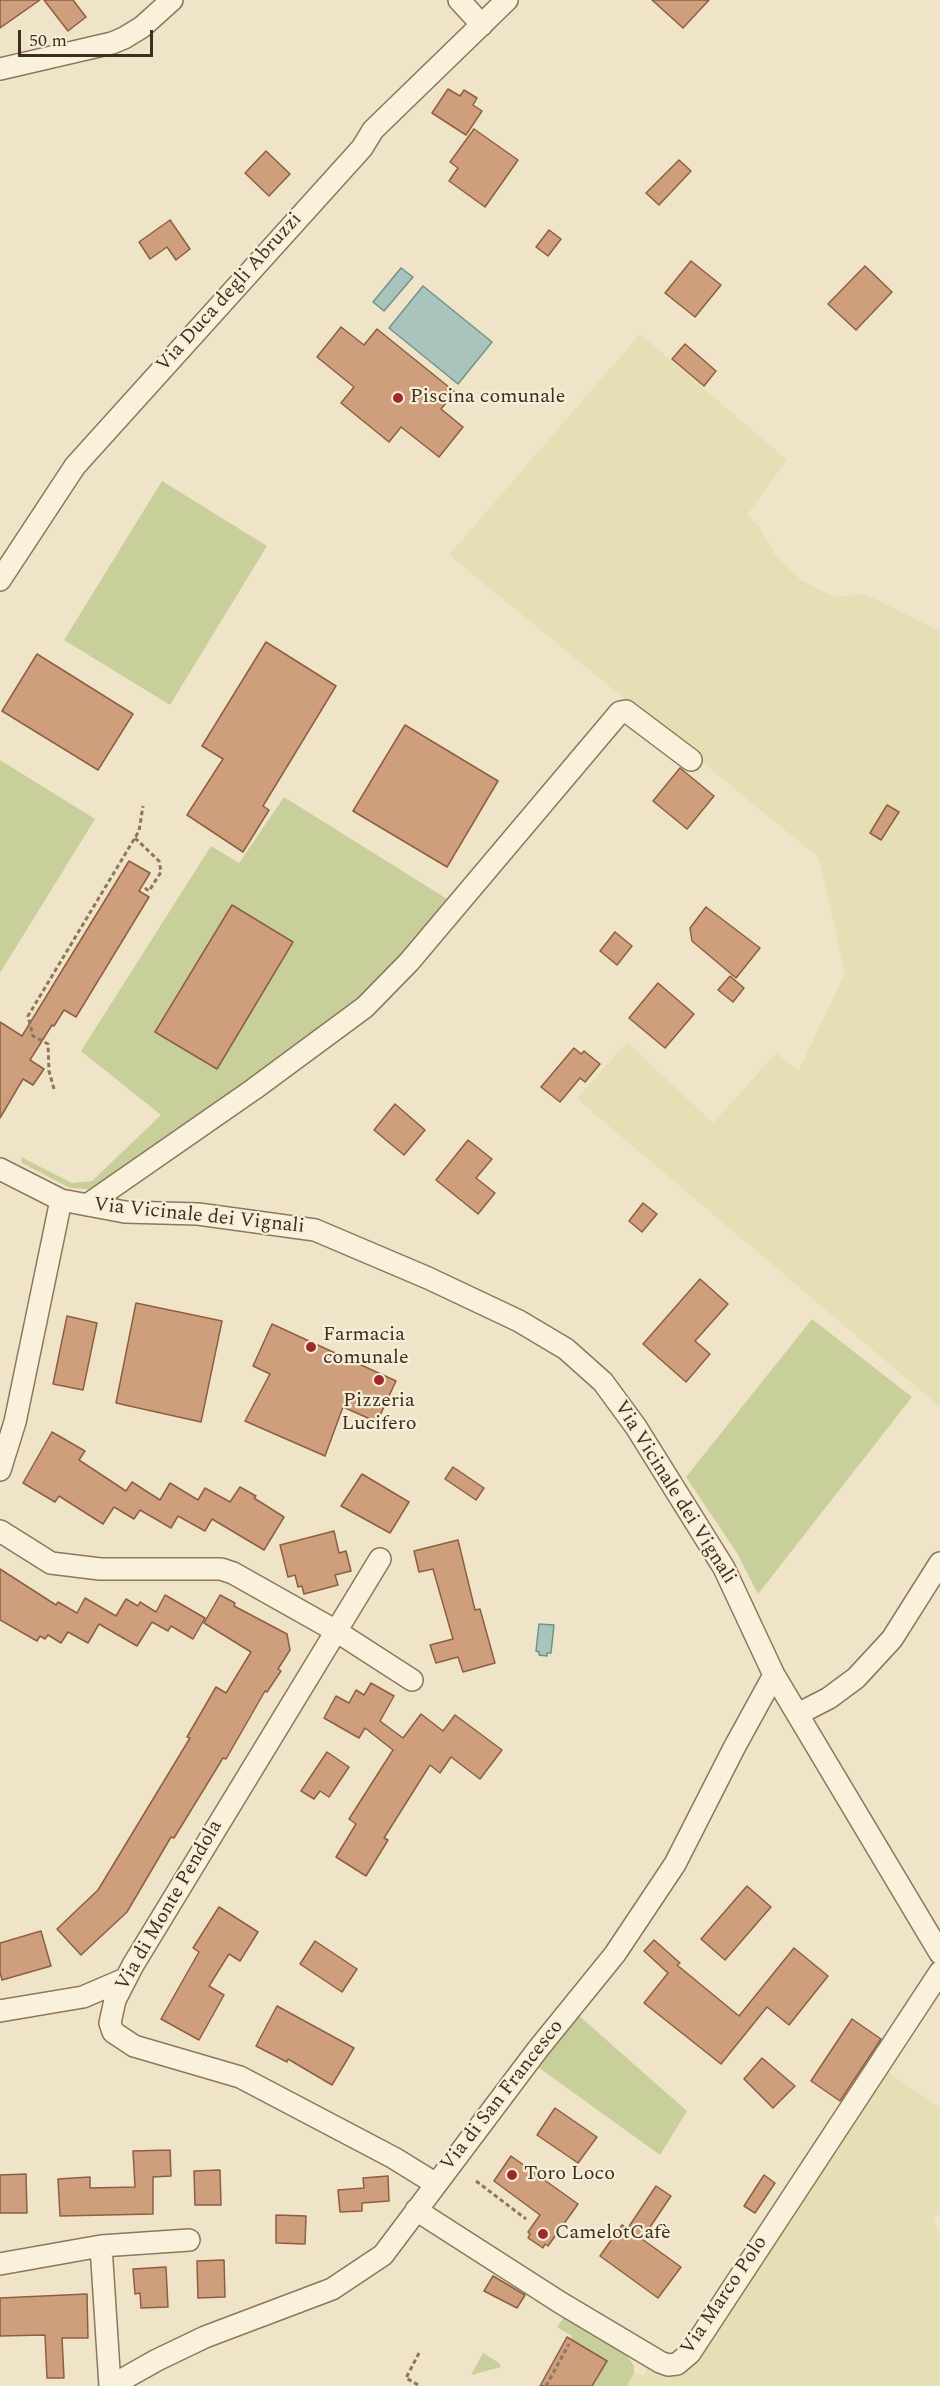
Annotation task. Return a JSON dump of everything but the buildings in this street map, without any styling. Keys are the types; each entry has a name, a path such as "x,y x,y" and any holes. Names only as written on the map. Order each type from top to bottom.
{"street":[{"path":"0,69 124,38 142,27 172,0"},
{"path":"459,0 482,25"},
{"name":"Via Duca degli Abruzzi","path":"0,580 75,466 362,148 373,130 507,0"},
{"path":"87,1205 254,1089 365,1006 417,953 620,712 626,711 691,760"},
{"name":"Via Vicinale dei Vignali","path":"0,1169 61,1200 125,1212 198,1214 315,1230 437,1282 519,1321 566,1348 603,1382 636,1427 724,1568 774,1675 940,1953"},
{"path":"0,1470 15,1422 61,1200"},
{"path":"0,1531 51,1563 100,1569 221,1569 336,1631 412,1680"},
{"name":"Via di Monte Pendola","path":"380,1559 125,1979 115,2000 110,2023 113,2032 119,2038 134,2046 240,2077 394,2157 436,2184"},
{"path":"798,1714 829,1698 856,1678 878,1656 892,1639 940,1563"},
{"name":"Via di San Francesco","path":"101,2246 110,2386 205,2337 332,2289 383,2255 538,2049 615,1954 675,1864 774,1675"},
{"name":"Via Marco Polo","path":"416,2210 660,2362 668,2365 676,2364 690,2354 940,1972"},
{"path":"0,2011 83,1997 125,1979"},
{"path":"0,2264 101,2246 189,2240"}],"path":[{"path":"54,1089 49,1071 48,1044 33,1036 28,1016 139,831 143,806"},
{"path":"135,838 159,861 161,872 149,891 142,886"},
{"path":"476,2181 526,2219"},
{"path":"546,2386 569,2344"},
{"path":"419,2353 406,2378 420,2386"}],"shaded area":[{"path":"640,334 787,460 747,515 759,526 775,555 801,580 834,597 865,594 940,631 940,1407 577,1099 627,1042 713,1123 776,1053 799,1070 845,973 819,858 449,555"},
{"path":"884,2070 940,2107 940,2214 933,2218 940,2237 940,2386 627,2386 634,2373 644,2376 648,2368 672,2372"}],"green space":[{"path":"162,481 267,546 170,705 64,640"},
{"path":"0,760 95,819 0,973"},
{"path":"284,797 452,902 353,1008 101,1190 70,1188 22,1163 21,1157 72,1183 92,1181 161,1115 81,1051 211,846 239,863"},
{"path":"812,1319 912,1397 758,1594 737,1553 686,1477"},
{"path":"577,2014 687,2111 660,2155 535,2065"},
{"path":"564,2317 624,2351 634,2366 634,2373 627,2386 592,2386 606,2360 570,2339 572,2336 557,2327"},
{"path":"483,2353 499,2363 501,2367 471,2375"}],"water":[{"path":"401,268 413,277 384,311 373,302"},
{"path":"423,286 492,342 458,384 389,328"},
{"path":"539,1624 554,1625 551,1653 547,1653 547,1656 539,1655 536,1651"}],"place":[{"name":"Piscina comunale","path":"398,398"},
{"name":"Farmacia comunale","path":"311,1347"},
{"name":"Pizzeria Lucifero","path":"379,1380"},
{"name":"Toro Loco","path":"512,2175"},
{"name":"CamelotCafè","path":"543,2234"}]}
